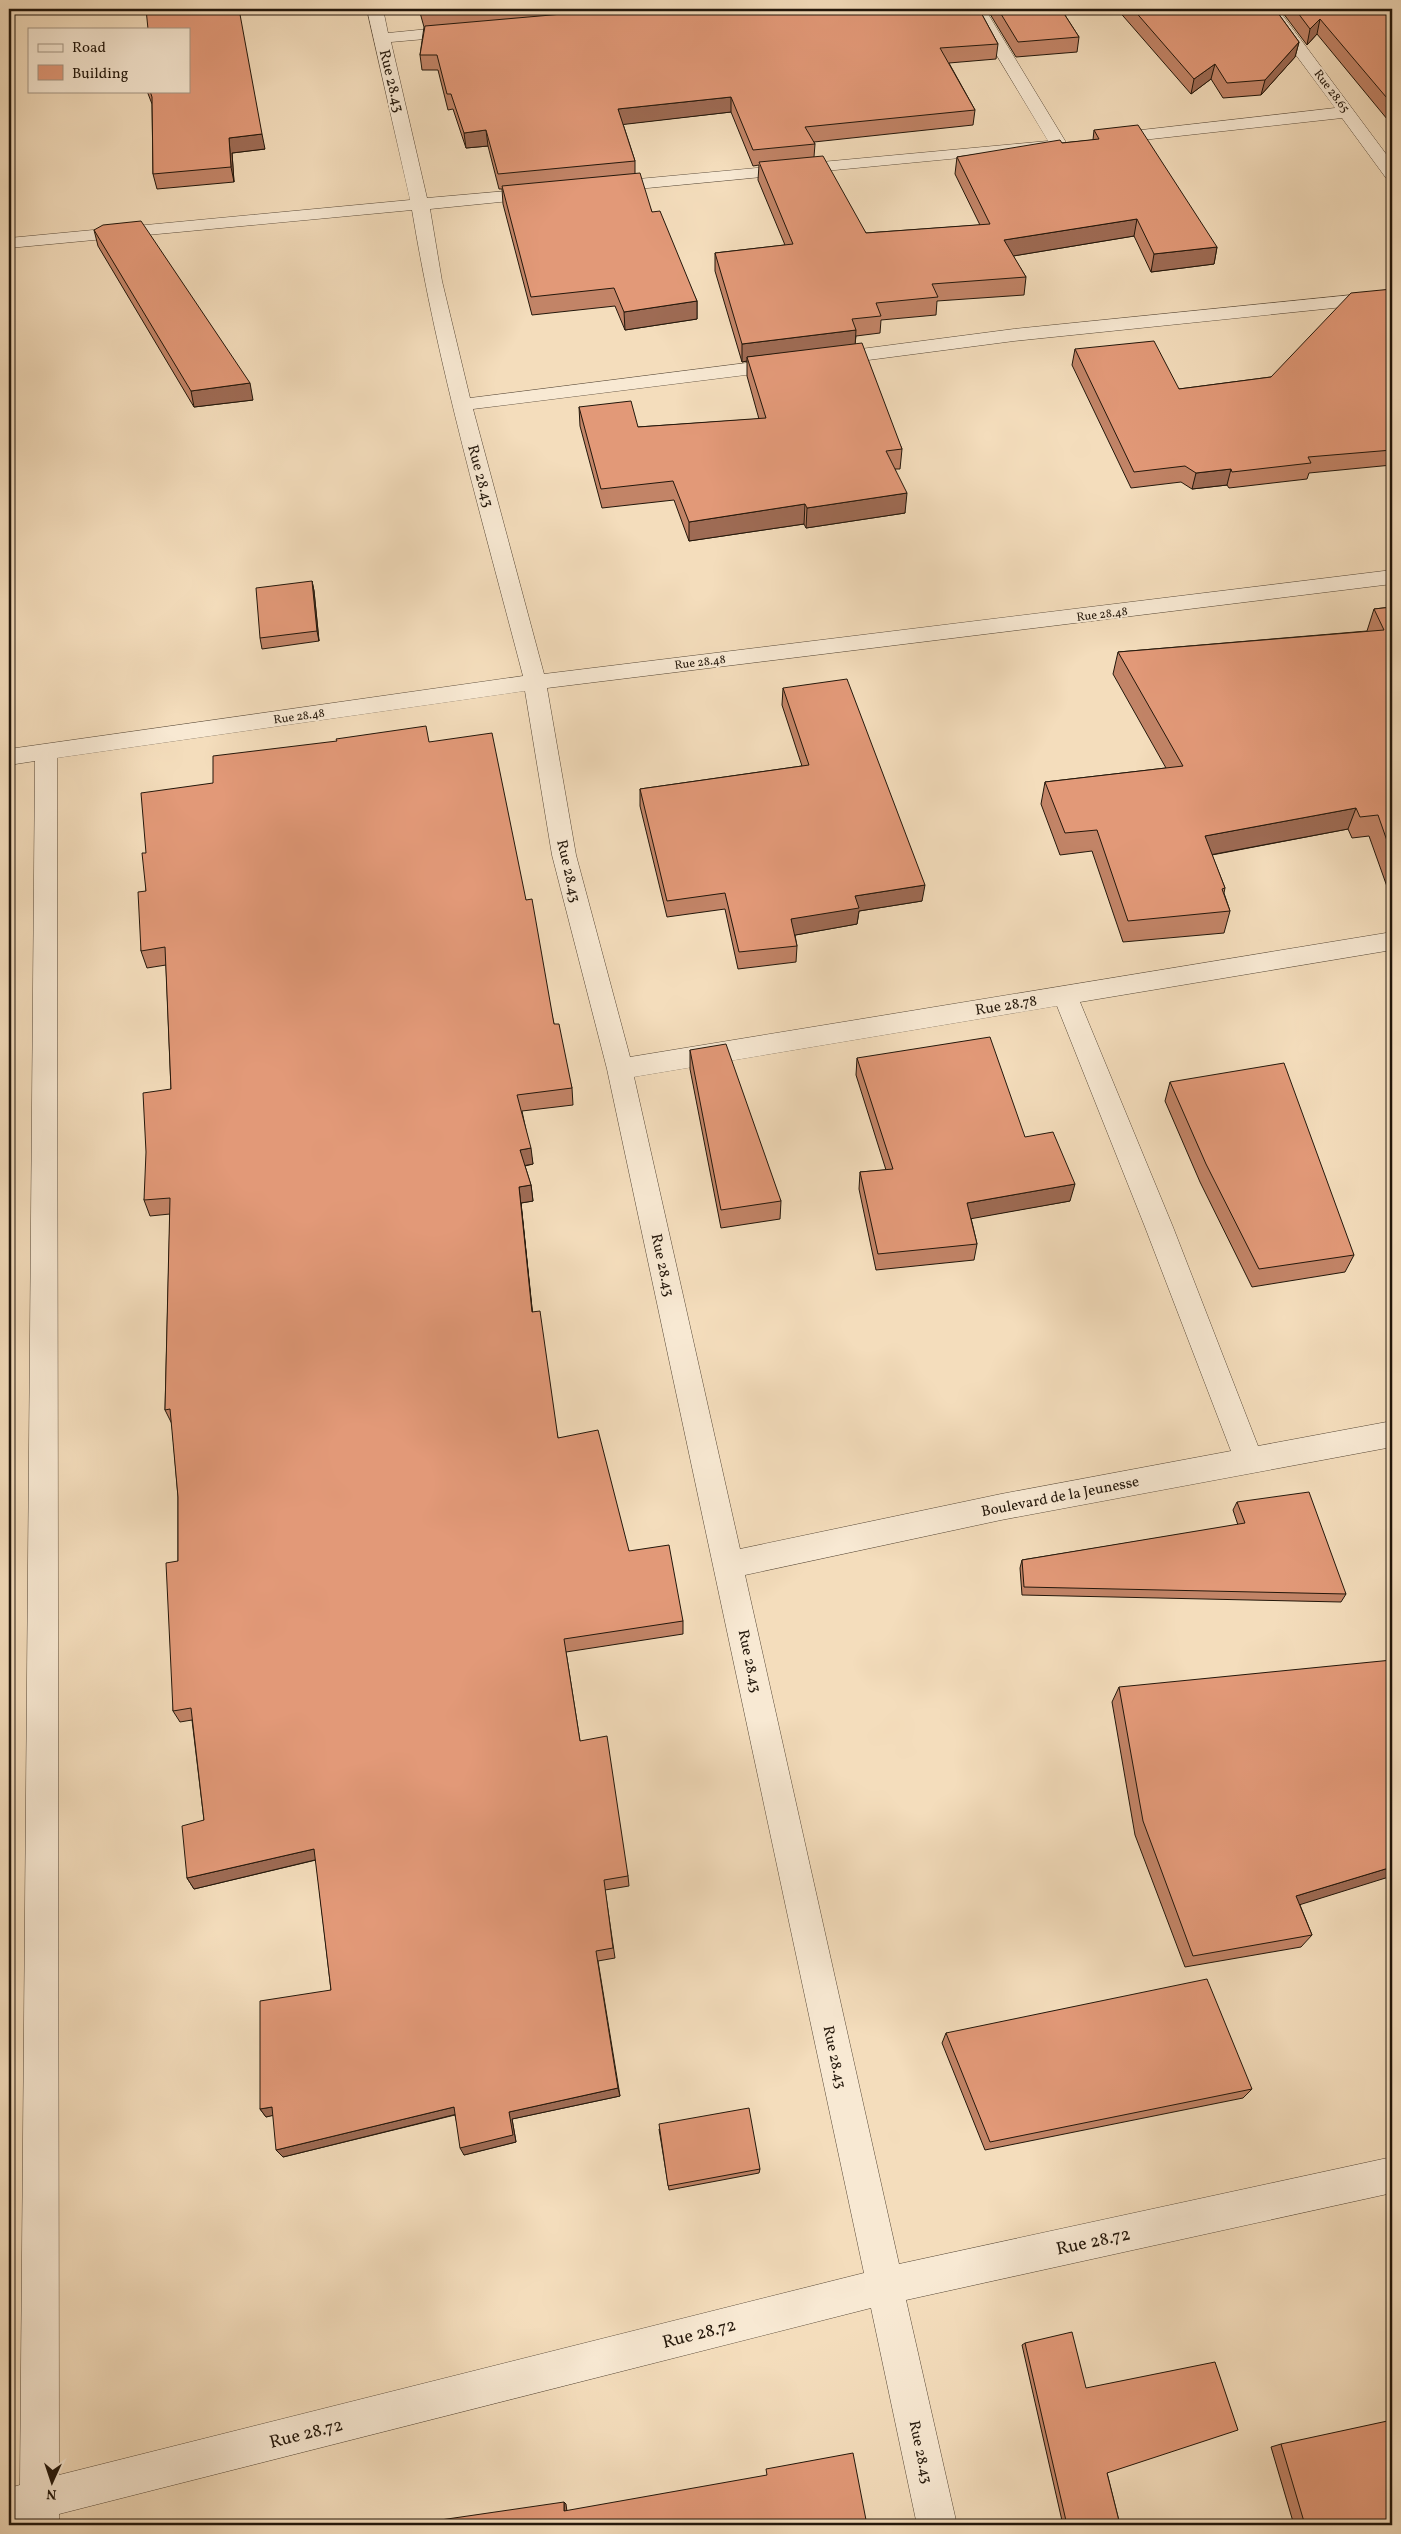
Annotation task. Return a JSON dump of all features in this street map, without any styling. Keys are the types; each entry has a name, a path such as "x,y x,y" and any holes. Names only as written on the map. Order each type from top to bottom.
{"street":[{"name":"Rue 28.43","path":"375,9 420,204 433,281 462,405 534,682 564,855 620,1069 937,2525"},
{"path":"977,9 1058,144"},
{"name":"Rue 28.65","path":"1270,9 1392,174"},
{"path":"381,38 479,30"},
{"path":"585,189 1058,144 1348,112"},
{"path":"9,243 556,192"},
{"path":"462,405 1014,335 1392,296"},
{"name":"Rue 28.48","path":"9,757 534,682 1392,576"},
{"path":"29,2511 46,752"},
{"name":"Rue 28.78","path":"620,1069 1392,941"},
{"path":"1065,996 1159,1228 1249,1461"},
{"name":"Boulevard de la Jeunesse","path":"729,1565 1001,1507 1392,1434"},
{"name":"Rue 28.72","path":"29,2511 884,2286 1392,2175"}],"building":[{"path":"146,9 239,9 262,134 229,138 231,167 153,174 152,97 150,92 190,92 190,28 148,28"},
{"path":"422,9 469,9 423,13"},
{"path":"620,9 979,9 998,44 940,48 975,110 805,127 815,144 753,150 731,97 618,109 635,161 498,174 486,130 464,133 451,94 447,94 437,55 420,55 425,26"},
{"path":"998,9 1061,9 1079,37 1018,42"},
{"path":"1133,9 1275,9 1299,42 1265,80 1227,83 1215,64 1194,79"},
{"path":"1295,9 1392,9 1392,104 1320,19 1310,29"},
{"path":"1138,125 1217,247 1154,254 1137,219 1004,240 1026,277 932,284 938,297 876,303 881,316 852,319 856,330 742,344 715,253 793,244 759,162 823,156 866,233 990,224 957,157 1060,140 1062,143 1099,139 1094,130"},
{"path":"640,173 652,212 660,211 697,301 624,312 614,288 531,297 502,186"},
{"path":"141,221 250,383 191,391 94,230 103,225"},
{"path":"1392,289 1392,450 1308,457 1311,463 1232,472 1231,469 1196,473 1185,466 1134,472 1075,349 1154,341 1179,389 1271,377 1351,293"},
{"path":"862,343 902,449 886,451 907,493 807,508 805,504 689,522 673,481 601,489 579,407 631,401 638,427 766,418 747,357"},
{"path":"312,581 317,631 260,638 256,588"},
{"path":"1392,607 1392,855 1378,815 1360,817 1356,808 1205,836 1225,888 1222,889 1230,911 1128,921 1097,830 1065,833 1045,782 1183,766 1118,652 1384,630 1374,609"},
{"path":"847,679 925,885 855,896 859,908 791,919 797,946 739,952 725,893 667,901 640,789 809,765 783,688"},
{"path":"426,726 429,742 492,733 526,900 532,899 554,1024 559,1024 572,1088 517,1095 531,1148 520,1150 531,1185 519,1187 532,1312 540,1311 558,1438 598,1430 629,1551 669,1545 683,1621 564,1639 580,1741 607,1736 628,1876 604,1880 613,1948 596,1951 618,2088 509,2112 513,2135 460,2148 454,2107 276,2150 272,2107 260,2109 260,2001 331,1990 314,1849 187,1878 182,1826 204,1820 191,1708 173,1711 166,1563 178,1561 178,1497 170,1409 165,1410 170,1198 144,1200 146,1152 143,1093 171,1089 165,947 141,951 138,892 146,891 142,853 146,853 141,793 213,783 213,756 337,741 336,739"},
{"path":"990,1037 1025,1137 1053,1132 1075,1184 967,1203 977,1244 878,1254 860,1172 893,1169 857,1058"},
{"path":"726,1044 781,1201 721,1210 690,1050"},
{"path":"1284,1063 1354,1255 1259,1269 1206,1164 1170,1082"},
{"path":"1309,1492 1346,1594 1024,1587 1022,1560 1245,1523 1237,1502"},
{"path":"1392,1660 1392,1867 1296,1896 1312,1935 1193,1956 1143,1821 1119,1687"},
{"path":"1207,1979 1252,2089 990,2142 946,2033"},
{"path":"749,2108 760,2169 668,2186 659,2124"},
{"path":"1072,2332 1086,2388 1215,2362 1238,2430 1107,2473 1120,2525 1067,2525 1025,2343"},
{"path":"1392,2420 1392,2525 1305,2525 1281,2444"},
{"path":"853,2453 867,2525 406,2525 564,2502 564,2511 767,2475 766,2469"}]}
